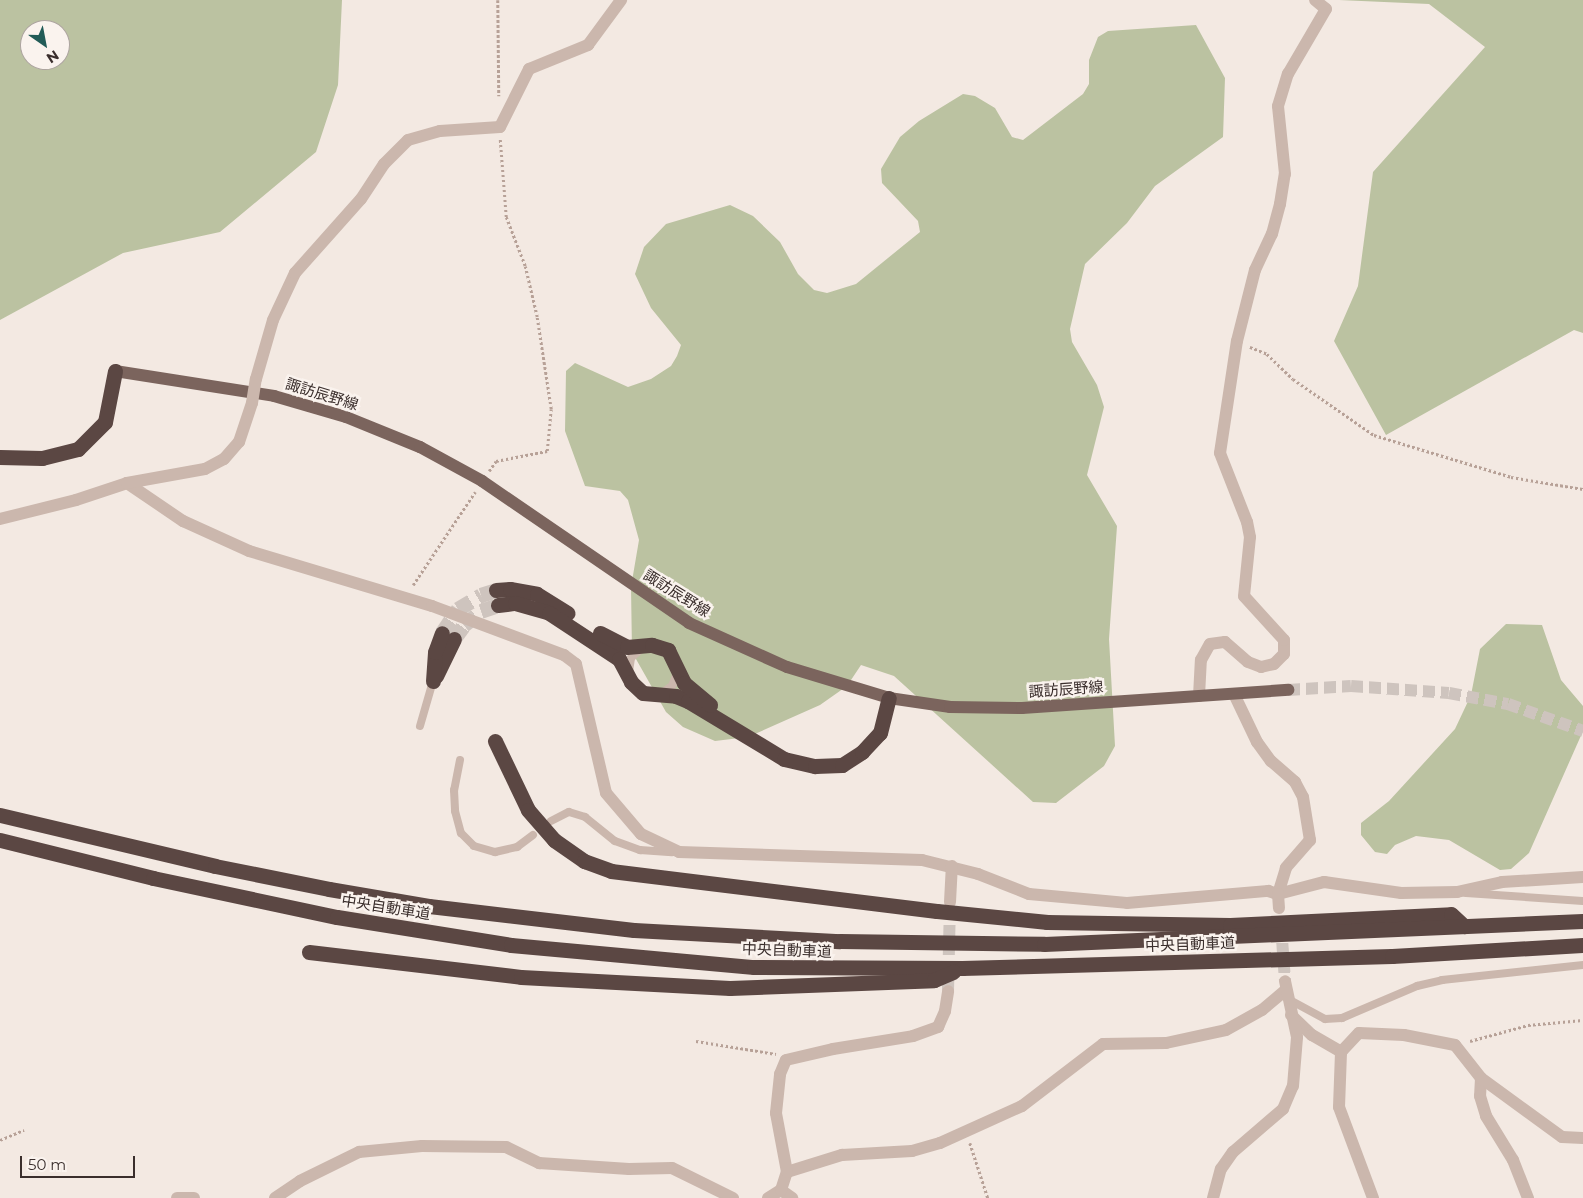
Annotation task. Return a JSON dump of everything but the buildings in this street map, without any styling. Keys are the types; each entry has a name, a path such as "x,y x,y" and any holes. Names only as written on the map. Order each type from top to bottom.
{"highway":[{"path":"0,457 42,458 78,449 105,422 115,371"},
{"path":"771,751 694,692 678,671 674,656 668,650 660,646 626,647 616,643 537,594 510,589 497,598 549,613 619,658 636,688 643,693 659,694 688,701 784,759 815,766 842,765 862,752 880,734 889,698"},
{"path":"433,681 448,636"},
{"path":"495,741 528,810 554,840 584,862 612,871 938,912 1047,922 1230,925 1451,914 1464,926"},
{"name":"中央自動車道","path":"0,815 215,866 329,889 430,906 634,930 840,941 1044,944 1583,921"},
{"name":"中央自動車道","path":"0,840 153,878 337,917 511,945 754,967 962,968 1382,956 1583,945"},
{"path":"309,952 521,978 730,988 934,980 962,968"}],"main road":[{"name":"諏訪辰野線","path":"115,371 274,396 346,417 420,447 482,481 689,623 786,667 889,698 950,707 1022,708 1288,690"}],"street":[{"path":"0,519 76,500 127,483 205,469 224,459 238,442 252,404 256,379 273,320 294,274 362,199 384,164 408,140 440,131 500,127 530,69 588,45 622,0"},
{"path":"1200,696 1201,660 1210,644 1225,642 1248,662 1260,667 1274,664 1284,654 1284,640 1244,596 1250,537 1220,453 1237,341 1255,270 1272,234 1280,204 1284,174 1278,106 1288,74 1326,9 1316,0"},
{"path":"127,483 183,521 249,550 405,597 540,645 576,664 606,794 640,834 678,852 922,860 952,866 1039,895 1127,902 1268,891 1278,894 1324,882 1401,893 1456,892 1502,882 1583,877"},
{"path":"1234,694 1257,742 1271,761 1294,782 1303,797 1310,840 1286,868 1278,894 1279,908"},
{"path":"950,902 952,866"},
{"path":"787,1172 842,1155 912,1151 966,1132 1022,1106 1103,1044 1166,1043 1226,1030 1262,1010 1286,990 1297,1037 1293,1086 1283,1109 1234,1152 1221,1169 1213,1198"},
{"path":"768,1198 781,1190 787,1172 776,1113 780,1074 786,1060 833,1049 914,1036 938,1026 948,991"},
{"path":"1291,1015 1312,1035 1341,1052"},
{"path":"1373,1198 1339,1107 1341,1052 1359,1033 1404,1035 1455,1045 1482,1078 1562,1137 1583,1138"},
{"path":"1482,1078 1480,1096 1486,1116 1513,1160 1528,1198"},
{"path":"275,1198 300,1181 359,1152 422,1146 506,1146 539,1163 629,1169 672,1168 733,1198"},
{"path":"781,1190 792,1198"},
{"path":"177,1198 194,1198"}],"lane":[{"path":"628,674 631,658 644,647"},
{"path":"659,694 672,686 678,671"},
{"path":"420,726 433,681"},
{"path":"460,760 454,790 455,811 461,832 474,846 496,852 517,847 532,835"},
{"path":"551,821 569,812 585,817 615,840 640,850 678,852"},
{"path":"1456,892 1583,901"},
{"path":"1286,990 1325,1019 1342,1018 1417,986 1442,980 1583,965"}],"path":[{"path":"498,0 500,101"},
{"path":"405,597 496,461 546,450 551,409 534,300 526,266 506,217 500,127"},
{"path":"1237,341 1267,354 1293,380 1374,435 1512,477 1583,489"},
{"path":"1455,1045 1528,1025 1583,1020"},
{"path":"696,1041 774,1053 786,1060"},
{"path":"0,1140 24,1130"},
{"path":"966,1132 988,1198"}],"green space":[{"path":"0,0 342,0 338,85 316,152 220,232 123,253 0,320"},
{"path":"1339,0 1583,0 1583,333 1574,330 1386,435 1334,341 1358,286 1373,172 1485,47 1429,4"},
{"path":"1196,25 1225,78 1223,137 1155,186 1127,223 1085,264 1070,329 1072,342 1097,385 1104,407 1087,475 1117,526 1109,639 1115,746 1104,766 1056,803 1033,802 894,676 861,665 847,686 820,705 748,737 715,741 683,727 666,712 632,652 631,587 639,540 628,500 620,491 585,486 565,431 566,371 575,363 628,387 651,379 671,366 677,356 681,345 651,308 635,274 644,247 666,224 730,205 753,216 780,242 798,274 814,290 827,293 856,284 920,232 918,221 882,183 881,169 900,137 919,121 963,94 975,96 995,108 1012,137 1023,140 1083,94 1089,84 1089,60 1098,37 1108,31"},
{"path":"1506,624 1542,625 1561,680 1583,706 1583,731 1529,853 1511,869 1500,870 1449,840 1416,836 1395,845 1387,854 1375,852 1361,835 1361,823 1389,801 1455,729 1471,695 1480,649"}],"tunnel":[{"path":"442,633 458,609 481,595 496,590"},
{"path":"454,639 464,625 481,611 498,605"},
{"path":"1288,690 1351,686 1449,693 1508,704 1583,731"},
{"path":"948,991 950,902"},
{"path":"1281,925 1285,981"}]}
